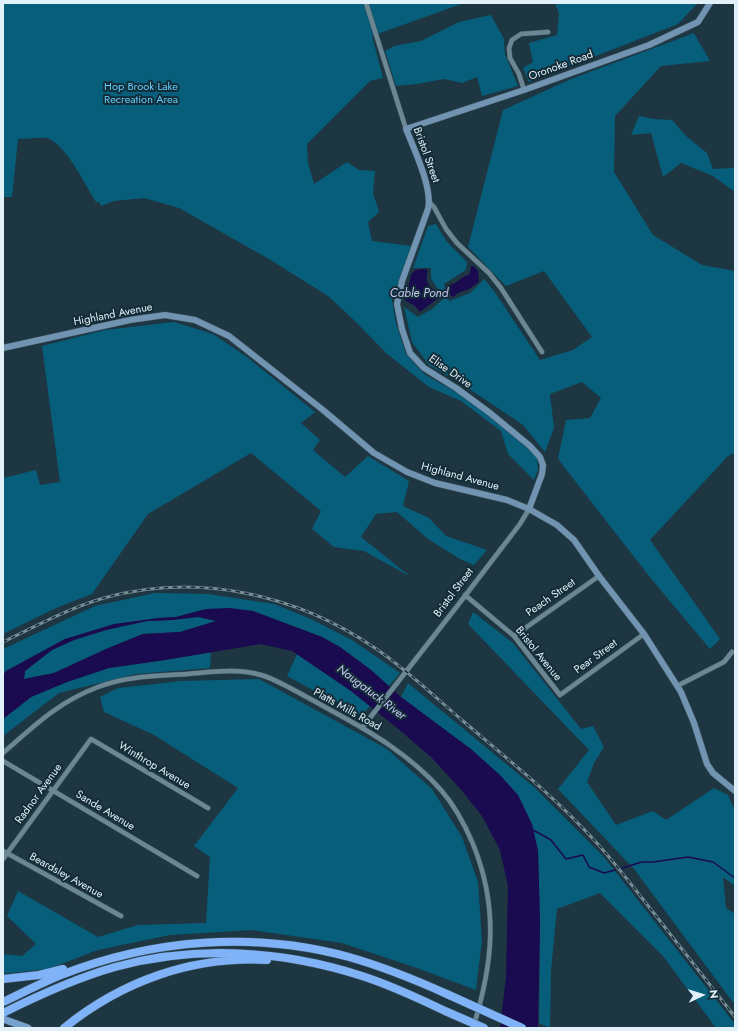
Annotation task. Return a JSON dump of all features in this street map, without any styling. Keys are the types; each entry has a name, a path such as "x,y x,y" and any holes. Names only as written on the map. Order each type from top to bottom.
{"highway":[{"path":"3,979 39,975 96,959 166,946 215,942 296,946 332,953 374,964 403,975 522,1028"},
{"path":"3,1002 59,976 93,963 129,953"},
{"path":"3,1013 46,992 96,973 143,961 185,955 221,953 257,954 312,962 347,971 386,985 484,1028"},
{"path":"64,1028 88,1010 114,994 149,978 173,970 212,962 268,960 347,971"},
{"path":"74,1028 77,1020 88,1010"}],"main road":[{"name":"Oronoke Road","path":"406,129 524,90 649,45 698,22 710,3"},
{"name":"Bristol Street","path":"406,129 428,187 430,203"},
{"name":"Elise Drive","path":"430,203 402,281 397,304 402,329 410,353 424,368 456,388 490,413 530,446 542,461"},
{"name":"Highland Avenue","path":"3,348 130,320 165,315 195,320 229,336 323,410 374,453 407,472 435,483 507,500 529,509 557,525 574,540 599,576 644,634 681,692 694,723 707,764 713,773 735,791"},
{"name":"Bristol Street","path":"529,509 542,474 542,461"},
{"path":"3,1019 28,1028"},
{"path":"3,1025 19,1028"}],"street":[{"name":"Bristol Street","path":"366,3 406,129"},
{"path":"524,90 519,74 510,58 508,48 512,40 521,34 548,32"},
{"name":"Bristol Street","path":"430,203 434,207 446,229 457,243 489,273 501,288 542,352"},
{"name":"Bristol Street","path":"362,728 458,606 520,524 529,509"},
{"name":"Peach Street","path":"514,636 599,576"},
{"name":"Bristol Avenue","path":"465,595 514,636 560,695"},
{"name":"Pear Street","path":"560,695 644,634"},
{"path":"677,686 724,662 732,652"},
{"name":"Platts Mills Road","path":"3,753 56,708 72,698 98,686 137,677 218,671 244,672 267,676 362,728 401,753 441,790 457,811 480,862 489,900 491,939 484,988 474,1028"},
{"name":"Radnor Avenue","path":"3,859 5,852 91,739"},
{"name":"Winthrop Avenue","path":"91,739 208,808"},
{"name":"Sande Avenue","path":"3,761 197,876"},
{"name":"Beardsley Avenue","path":"5,852 121,916"}],"green space":[{"name":"Hop Brook Lake Recreation Area","path":"3,3 464,3 372,36 383,78 370,81 307,144 308,163 314,184 347,162 359,170 375,171 373,193 379,212 368,222 372,241 411,246 392,300 396,323 406,354 424,374 461,395 503,426 537,457 538,470 534,480 508,454 501,431 461,401 429,387 386,353 328,296 269,259 179,208 144,198 114,201 101,206 99,202 96,202 67,155 53,141 46,138 18,139 12,197 3,197"},
{"path":"555,3 698,3 678,24 529,82 523,68 533,62 529,43 557,35 559,13"},
{"path":"491,15 504,39 505,54 518,86 482,96 477,77 462,83 444,79 396,86 385,51 394,46 421,41 459,22"},
{"path":"694,33 710,61 661,66 615,116 614,172 653,235 702,265 735,271 735,453 728,456 650,540 720,639 710,649 649,576 558,459 566,420 590,418 601,398 582,382 550,394 554,428 545,452 523,425 465,386 429,365 412,342 404,307 418,317 432,309 444,298 431,279 431,268 413,268 428,226 436,224 447,242 467,262 466,270 444,284 449,301 470,293 484,279 494,291 540,360 573,350 592,337 544,271 506,286 468,247 503,110 571,79"},
{"path":"639,116 672,120 686,136 707,153 713,169 734,168 735,166 735,192 713,176 681,163 663,177 651,133 631,135"},
{"path":"174,322 213,334 247,357 315,412 301,423 320,440 313,450 345,477 368,456 409,481 403,506 429,518 446,536 487,550 474,565 460,559 428,539 397,512 376,514 361,537 411,577 364,551 334,547 312,529 321,511 251,453 148,514 92,594 56,608 3,634 3,478 36,470 40,485 60,482 42,346 105,330"},
{"path":"155,593 208,594 274,604 311,619 352,640 400,673 389,686 371,670 340,647 322,637 253,611 206,609 176,617 158,618 65,639 6,671 3,675 3,649 95,606"},
{"path":"473,612 513,643 581,729 593,726 604,747 594,763 587,782 616,825 653,811 666,820 714,788 728,795 735,809 735,886 723,877 726,908 735,914 735,1005 634,869 558,789 589,750 468,624"},
{"path":"198,617 217,621 180,632 143,634 54,673 24,679 25,671 52,650 74,640 106,630 147,621"},
{"path":"211,652 210,668 136,674 59,693 3,736 3,719 31,697 67,682 109,668"},
{"path":"297,654 370,706 362,715 287,676"},
{"path":"259,679 387,749 432,789 462,837 478,882 482,940 476,990 342,943 251,930 170,935 98,950 48,969 3,973 3,954 22,956 36,944 7,916 18,891 98,937 138,925 206,923 210,857 194,846 238,788 154,735 104,712 100,697 118,688 181,681"},
{"path":"408,683 534,787 604,857 735,1024 735,1028 716,1028 663,956 600,893 557,909 551,970 550,1028 539,1023 540,922 538,850 435,723 401,697"}],"water":[{"path":"471,266 474,266 478,271 479,282 453,297 451,296 447,286 470,274"},
{"name":"Cable Pond","path":"426,269 428,271 426,279 427,282 431,287 440,293 441,296 420,312 403,297 412,274 414,271"},
{"name":"Naugatuck River","path":"230,608 253,611 322,637 340,647 371,670 401,697 471,749 500,775 518,795 532,824 538,850 540,922 538,1028 500,1028 506,977 508,886 500,850 482,816 463,792 432,758 351,691 292,651 261,644 109,668 67,682 31,697 3,719 3,675 6,671 65,639 114,624 176,617 206,609","holes":["198,617 216,621 180,632 143,634 54,673 24,679 25,671 52,650 74,640 106,630 147,621"]}],"waterway":[{"path":"533,830 551,840 566,859 583,855 589,867 604,873 615,870"},
{"path":"622,868 642,862 688,857 713,862 735,878"}],"railway":[{"path":"3,642 91,602 139,590 174,587 210,588 245,593 279,602 312,614 344,629 375,648 409,674 564,809 603,850 625,876 735,1017"}]}
